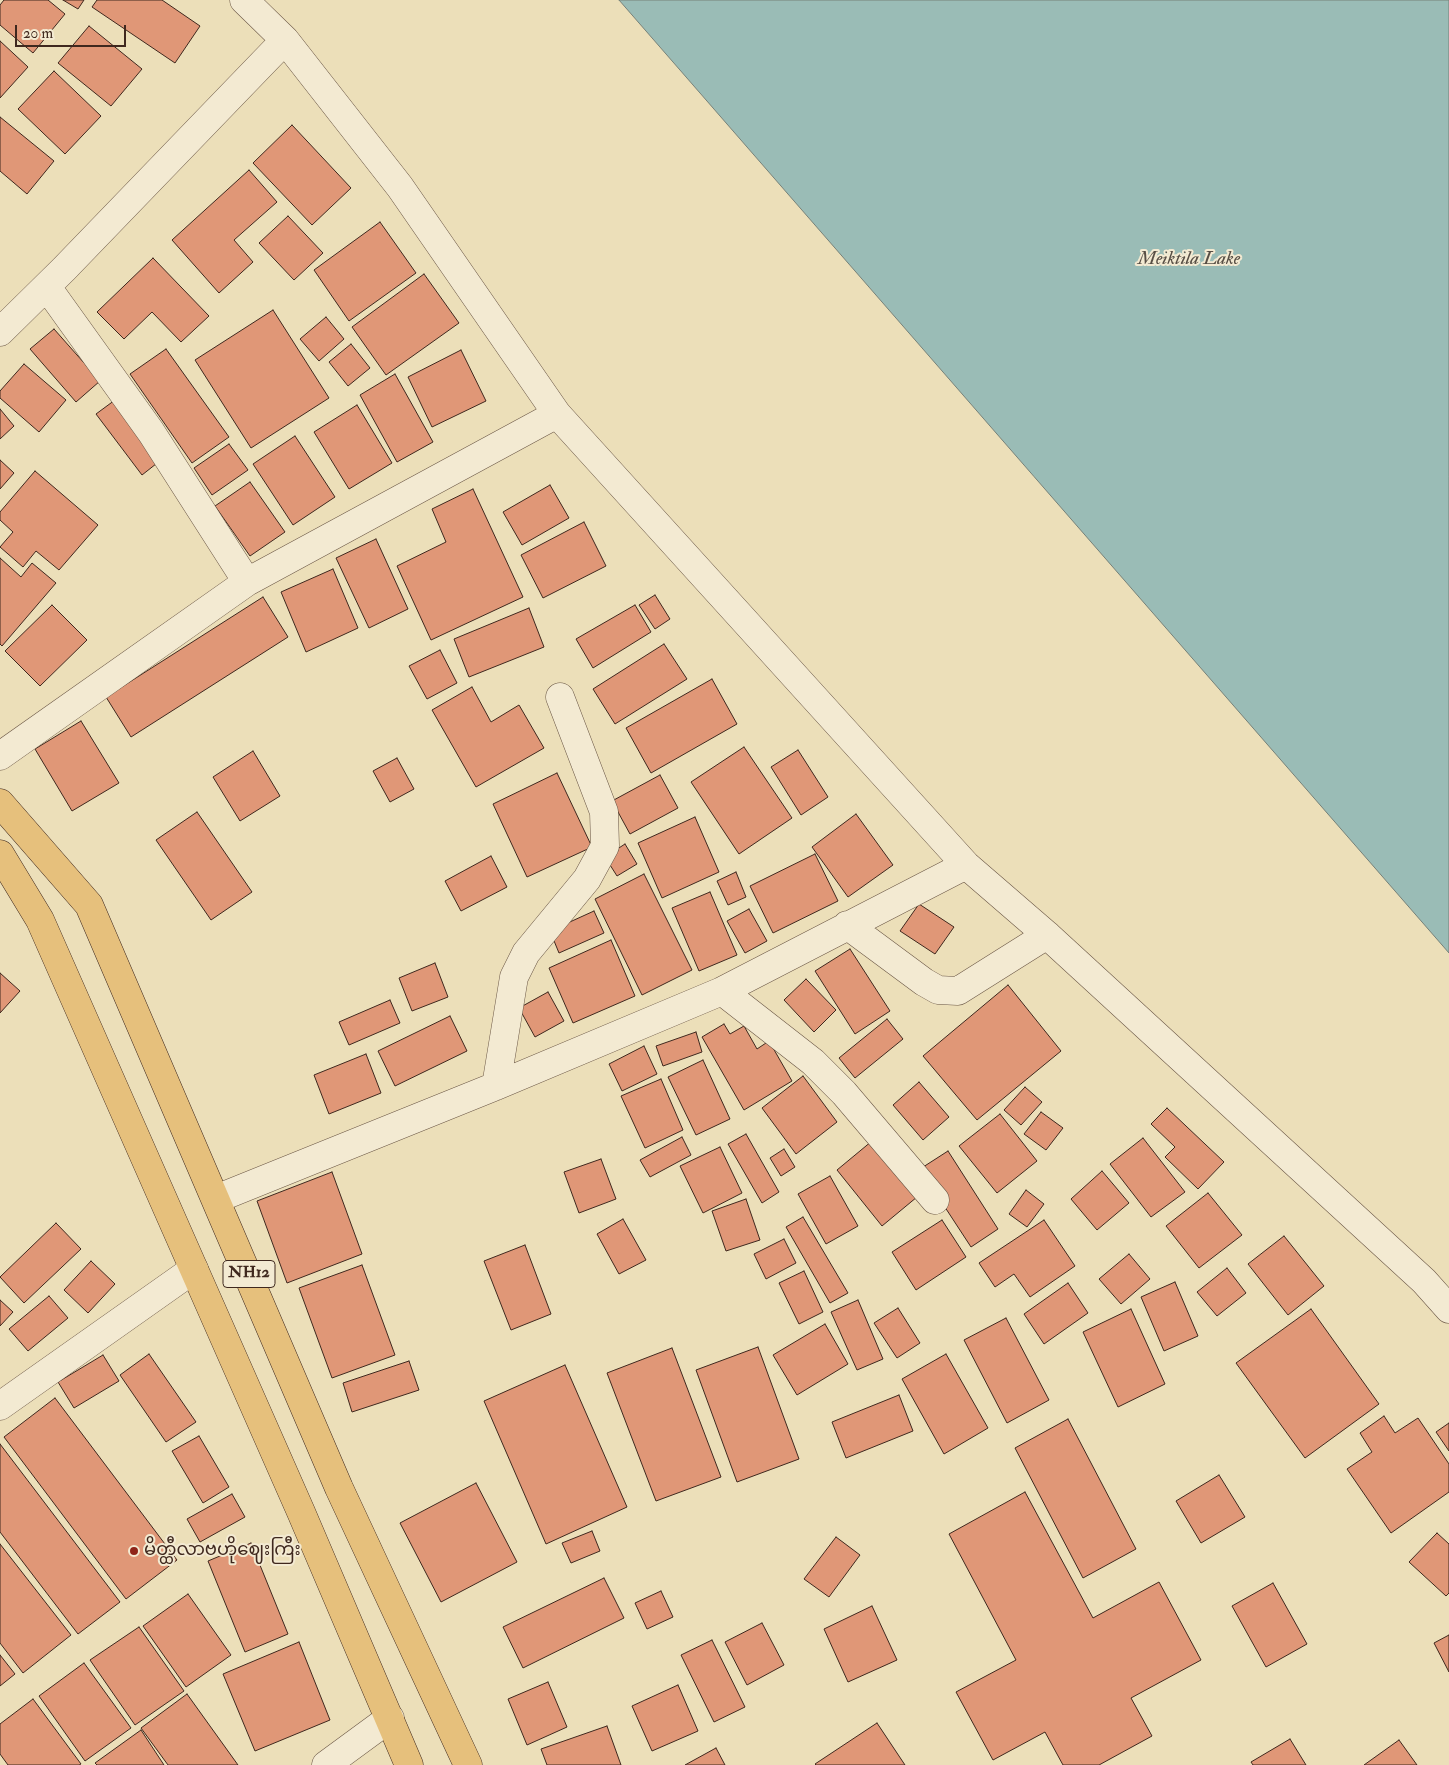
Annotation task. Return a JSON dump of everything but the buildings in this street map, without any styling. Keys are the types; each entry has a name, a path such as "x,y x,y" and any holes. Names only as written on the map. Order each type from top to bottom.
{"highway":[{"name":"NH12","path":"0,804 89,905 339,1488 468,1765"},
{"name":"NH12","path":"0,854 40,920 409,1765"}],"street":[{"path":"244,0 285,40 400,187 557,414 966,865 1047,935 1424,1281 1449,1309"},
{"path":"0,332 47,286 285,40"},
{"path":"47,286 151,432 247,582"},
{"path":"0,756 247,582 557,414"},
{"path":"496,1086 514,977 526,953 587,879 605,846 604,812 560,697"},
{"path":"216,1198 496,1086 722,991 966,865"},
{"path":"847,925 924,982 938,990 958,992 1047,935"},
{"path":"722,991 813,1062 844,1093 935,1200"},
{"path":"0,1406 194,1270"},
{"path":"326,1765 390,1718"}],"water":[{"name":"Meiktila Lake","path":"619,0 1449,0 1449,953"}],"place":[{"name":"မိတ္ထီလာဗဟိုဈေးကြီး","path":"134,1551"}]}
